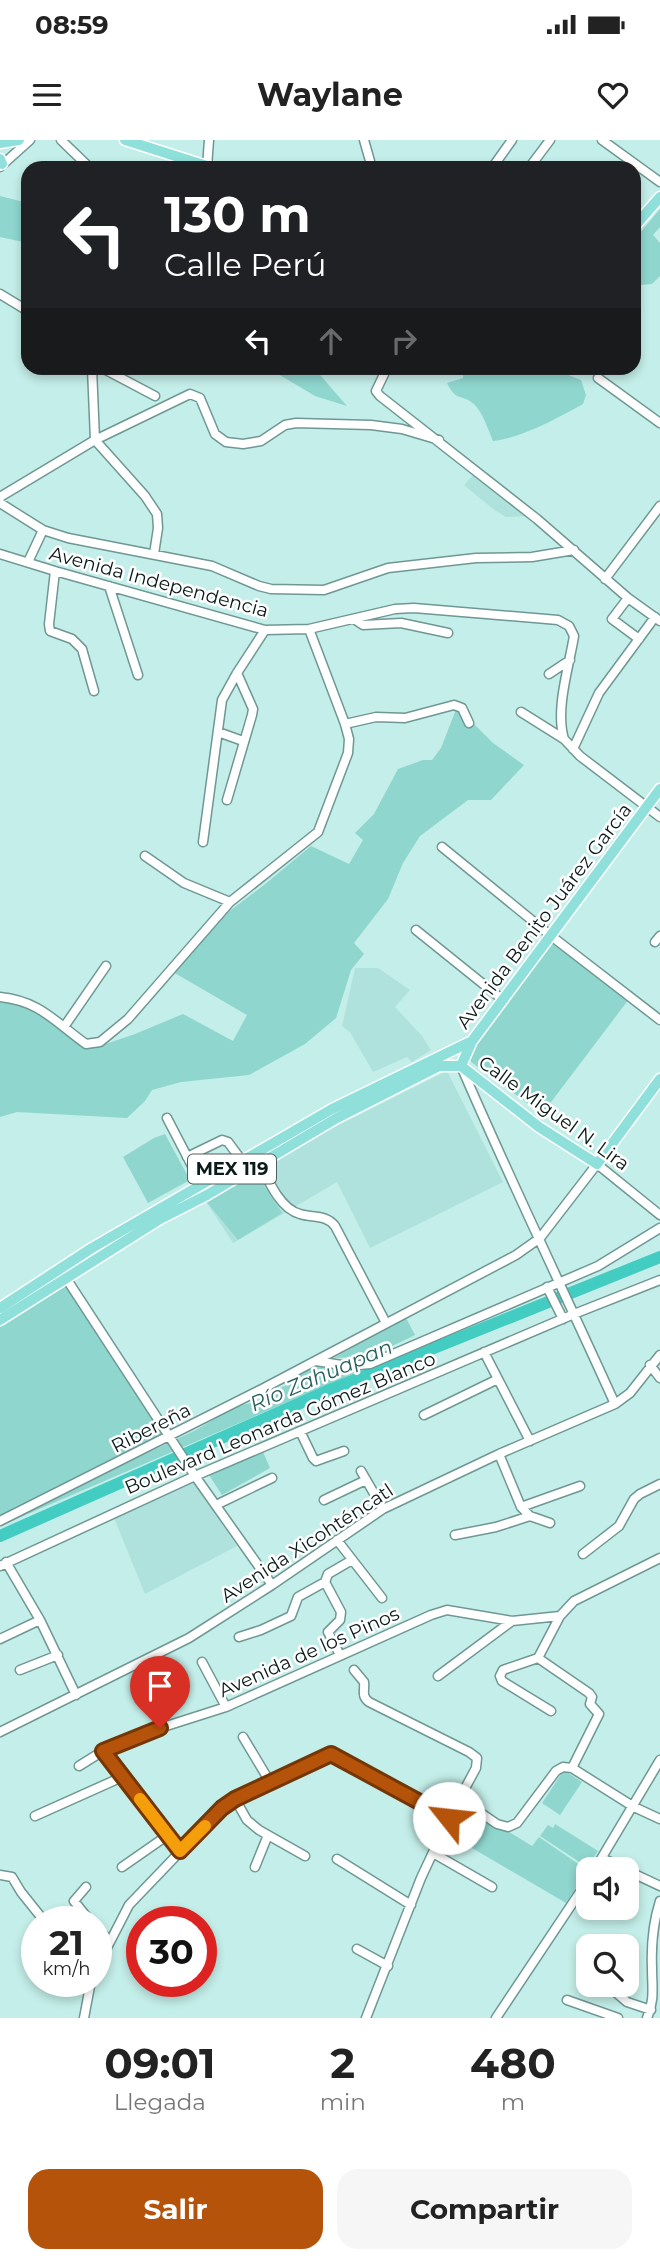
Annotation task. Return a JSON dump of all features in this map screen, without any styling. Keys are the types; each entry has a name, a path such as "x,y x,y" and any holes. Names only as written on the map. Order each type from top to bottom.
{"main road":[{"path":"0,143 19,140"},
{"path":"129,140 192,161"},
{"path":"641,219 660,197"},
{"name":"Avenida Benito Juárez García","path":"461,1066 472,1041 660,789"},
{"name":"MEX 119","path":"0,1320 92,1248 205,1190 335,1113 472,1041"},
{"name":"MEX 119","path":"246,1166 260,1163 335,1113 439,1066 461,1066"},
{"name":"Calle Miguel N. Lira","path":"461,1066 540,1127 597,1164"},
{"path":"597,1164 660,1079"},
{"name":"MEX 119","path":"0,1308 63,1273"}],"street":[{"path":"1,163 30,140"},
{"path":"61,140 83,161"},
{"path":"209,140 210,161"},
{"path":"364,140 370,161"},
{"path":"497,161 512,140"},
{"path":"534,161 550,140"},
{"path":"606,141 632,161"},
{"path":"641,168 660,182"},
{"path":"0,294 21,307"},
{"path":"92,375 95,440 145,496 157,514 154,554"},
{"path":"115,375 155,396"},
{"path":"384,375 376,391 657,619 599,693 573,749"},
{"path":"598,378 660,423"},
{"path":"0,497 95,440 190,394 200,398 219,439 243,444 261,441 285,425 296,423 370,425 402,429 439,440"},
{"path":"0,503 43,530 68,538 212,566 271,589 324,590 388,568 476,558 532,557 574,550"},
{"path":"605,579 660,506"},
{"path":"27,562 43,530"},
{"name":"Avenida Independencia","path":"0,554 265,629 309,629 395,609 414,608 558,620 569,626 574,636 561,708 564,739"},
{"path":"55,571 50,631 78,643 94,691"},
{"path":"109,586 138,675"},
{"path":"628,598 612,619 639,639"},
{"path":"354,619 363,625 401,623 448,633"},
{"path":"203,842 222,700 265,629"},
{"path":"0,997 18,999 38,1007 86,1044 100,1042 128,1019 230,902 318,832 348,753 349,739 309,629"},
{"path":"549,674 570,660"},
{"path":"227,800 253,709 237,673"},
{"path":"345,724 376,717 405,718 454,705 462,708 469,723"},
{"path":"521,712 564,739 660,817"},
{"path":"218,732 243,741"},
{"path":"442,847 660,1020"},
{"path":"145,856 184,883 230,902"},
{"path":"416,930 503,1000"},
{"path":"64,1027 106,966"},
{"path":"461,1066 514,1188 540,1238 615,1404"},
{"path":"167,1118 205,1190"},
{"path":"187,1157 222,1140 228,1142 246,1166"},
{"path":"260,1163 286,1207 300,1214 331,1221 335,1226 386,1323"},
{"name":"Calle Miguel N. Lira","path":"597,1164 660,1215"},
{"name":"Ribereña","path":"0,1521 171,1436 492,1269 540,1238 597,1164"},
{"path":"315,1361 348,1366 370,1364 549,1291 598,1266 660,1228"},
{"path":"63,1273 194,1474 272,1585"},
{"name":"Boulevard Leonarda Gómez Blanco","path":"3,1564 194,1474 484,1352 573,1311 660,1280"},
{"path":"549,1291 562,1316"},
{"path":"484,1352 530,1441"},
{"name":"Avenida Xicohténcatl","path":"0,1732 189,1638 383,1509 499,1454 615,1404 630,1393 660,1355"},
{"path":"650,1365 660,1378"},
{"path":"424,1415 498,1379"},
{"path":"300,1431 316,1461 344,1451"},
{"path":"499,1454 521,1507 530,1516 550,1524"},
{"path":"361,1471 383,1509"},
{"path":"216,1505 272,1478"},
{"path":"324,1500 366,1480"},
{"path":"583,1554 619,1526 640,1494 660,1484"},
{"path":"521,1507 580,1486"},
{"path":"455,1535 496,1527 530,1516"},
{"path":"337,1540 382,1598"},
{"path":"551,1711 502,1681 500,1676 503,1670 538,1658 560,1616 574,1601 659,1559"},
{"path":"239,1637 291,1616 298,1597 325,1582 328,1574 352,1560"},
{"path":"3,1564 40,1620 76,1695"},
{"path":"325,1582 341,1612 340,1620 328,1632 340,1655"},
{"name":"Avenida de los Pinos","path":"79,1766 103,1751 160,1728 226,1707 447,1610 512,1621 560,1616"},
{"path":"0,1639 40,1620"},
{"path":"438,1676 512,1621"},
{"path":"20,1670 58,1655"},
{"path":"459,1798 497,1824 508,1827 517,1823 556,1771 567,1768 599,1714 591,1707 592,1697 589,1693 538,1658"},
{"path":"202,1662 226,1707"},
{"path":"354,1670 364,1682 363,1694 369,1702 477,1758 476,1768 433,1853 366,2018"},
{"path":"243,1737 270,1782"},
{"path":"103,1751 180,1851"},
{"path":"112,1936 129,1905 222,1808 235,1799 331,1754 449,1818"},
{"path":"603,1857 657,1772 660,1760"},
{"path":"567,1768 660,1819"},
{"path":"35,1816 122,1777"},
{"path":"235,1799 247,1820 306,1856"},
{"path":"122,1867 168,1835"},
{"path":"255,1867 268,1835"},
{"path":"433,1853 492,1887"},
{"path":"337,1859 411,1905"},
{"path":"0,1875 12,1878 33,1906"},
{"path":"639,1876 660,1886"},
{"path":"78,1906 74,1901 86,1888"},
{"path":"496,2018 576,1898"},
{"path":"621,1997 627,2002 652,2010 656,1969 652,1925 660,1901"},
{"path":"357,1949 388,1966"},
{"path":"84,2018 89,1997"},
{"path":"567,2000 618,2018"}],"shaded area":[{"path":"0,196 21,201 21,242 0,237"},
{"path":"660,209 660,227 653,235 660,243 660,276 652,284 641,285 641,232"},
{"path":"280,375 320,375 347,406 315,396"},
{"path":"463,375 568,375 581,380 586,395 583,404 551,421 527,432 493,441 474,404 457,396 447,383 463,378"},
{"path":"475,473 529,516 506,517 493,509 464,485"},
{"path":"457,707 493,743 524,765 491,800 468,800 420,836 403,863 388,899 354,943 364,954 351,970 336,1018 305,1044 249,1075 181,1082 152,1090 145,1101 127,1118 17,1112 0,1117 0,1001 34,1008 79,1044 94,1048 183,1014 233,1041 247,1015 173,972 219,919 311,846 349,864 363,840 355,833 374,814 398,769 423,760 432,760 441,748"},
{"path":"553,942 629,999 542,1114 466,1058"},
{"path":"355,968 378,968 410,990 395,1007 431,1050 412,1062 407,1057 373,1072 350,1032 342,1026"},
{"path":"447,1071 503,1182 370,1248 337,1182 233,1243 205,1200 266,1161"},
{"path":"165,1134 190,1180 148,1203 123,1157"},
{"path":"254,1170 282,1213 238,1240 205,1200"},
{"path":"65,1284 163,1434 0,1517 0,1327"},
{"path":"405,1316 415,1335 376,1352 334,1358"},
{"path":"310,1365 362,1370 0,1526 47,1500 196,1430 236,1406 252,1403 290,1383 296,1374"},
{"path":"263,1452 270,1468 222,1495 209,1475"},
{"path":"193,1481 237,1546 145,1594 114,1518"},
{"path":"564,1770 582,1782 560,1815 542,1803"},
{"path":"464,1804 532,1846 539,1837 576,1862 576,1887 566,1903 448,1834"},
{"path":"555,1824 598,1851 594,1857 576,1857 576,1860 540,1836 548,1825 553,1828"}],"waterway":[{"name":"Río Zahuapan","path":"0,1536 332,1389 660,1257"}],"slow traffic":[{"path":"140,1799 180,1851 205,1826"}],"route":[{"path":"160,1728 103,1751 180,1851 222,1808 235,1799 331,1754 449,1818"}]}
